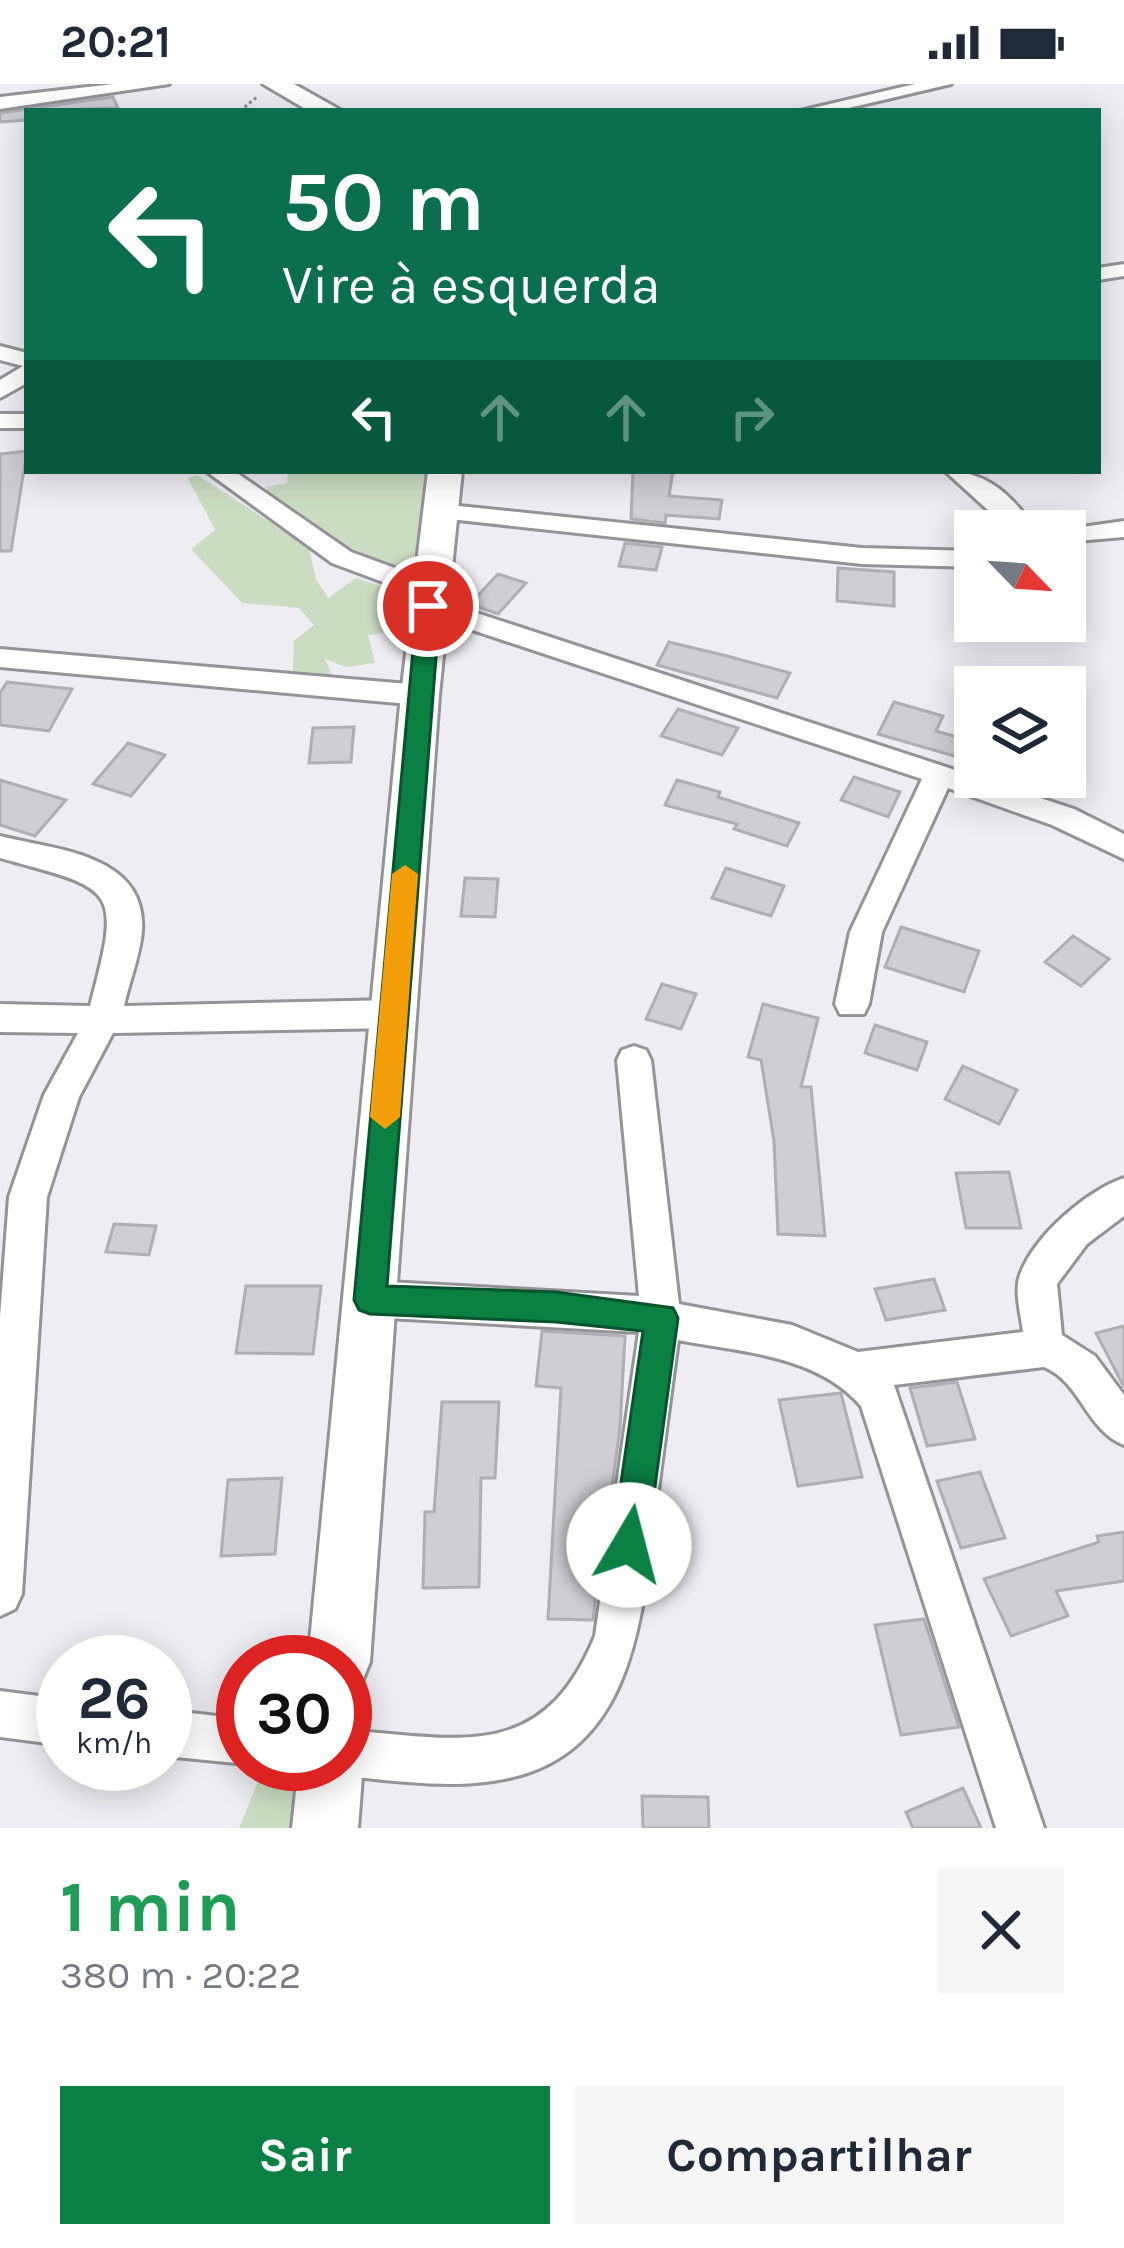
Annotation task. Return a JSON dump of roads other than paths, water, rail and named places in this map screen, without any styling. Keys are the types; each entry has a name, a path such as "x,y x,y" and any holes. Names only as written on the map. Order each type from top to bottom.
{"main road":[{"path":"275,84 322,108"},
{"path":"341,1635 420,695 442,492"},
{"path":"325,1828 328,1791"}],"street":[{"path":"0,103 160,84"},
{"path":"824,108 942,84"},
{"path":"222,474 284,526 340,560 430,598 1063,817 1124,848"},
{"path":"961,474 1005,510"},
{"path":"442,492 862,556 954,558"},
{"path":"1086,532 1124,529"},
{"path":"0,658 420,695"},
{"path":"852,1004 866,932 939,774"},
{"path":"0,848 99,873 119,891 126,930 103,1020 14,1194 0,1594"},
{"path":"0,1018 394,1014"},
{"path":"372,1756 476,1763 554,1740 584,1712 605,1673 617,1636 662,1318 634,1060"},
{"path":"1044,1348 1037,1280 1074,1232 1124,1194"},
{"path":"370,1300 587,1309 662,1318 792,1343 856,1371 878,1395 1020,1828"},
{"path":"856,1371 1044,1348 1064,1351 1093,1379 1124,1425"},
{"path":"0,1714 36,1719"}]}
